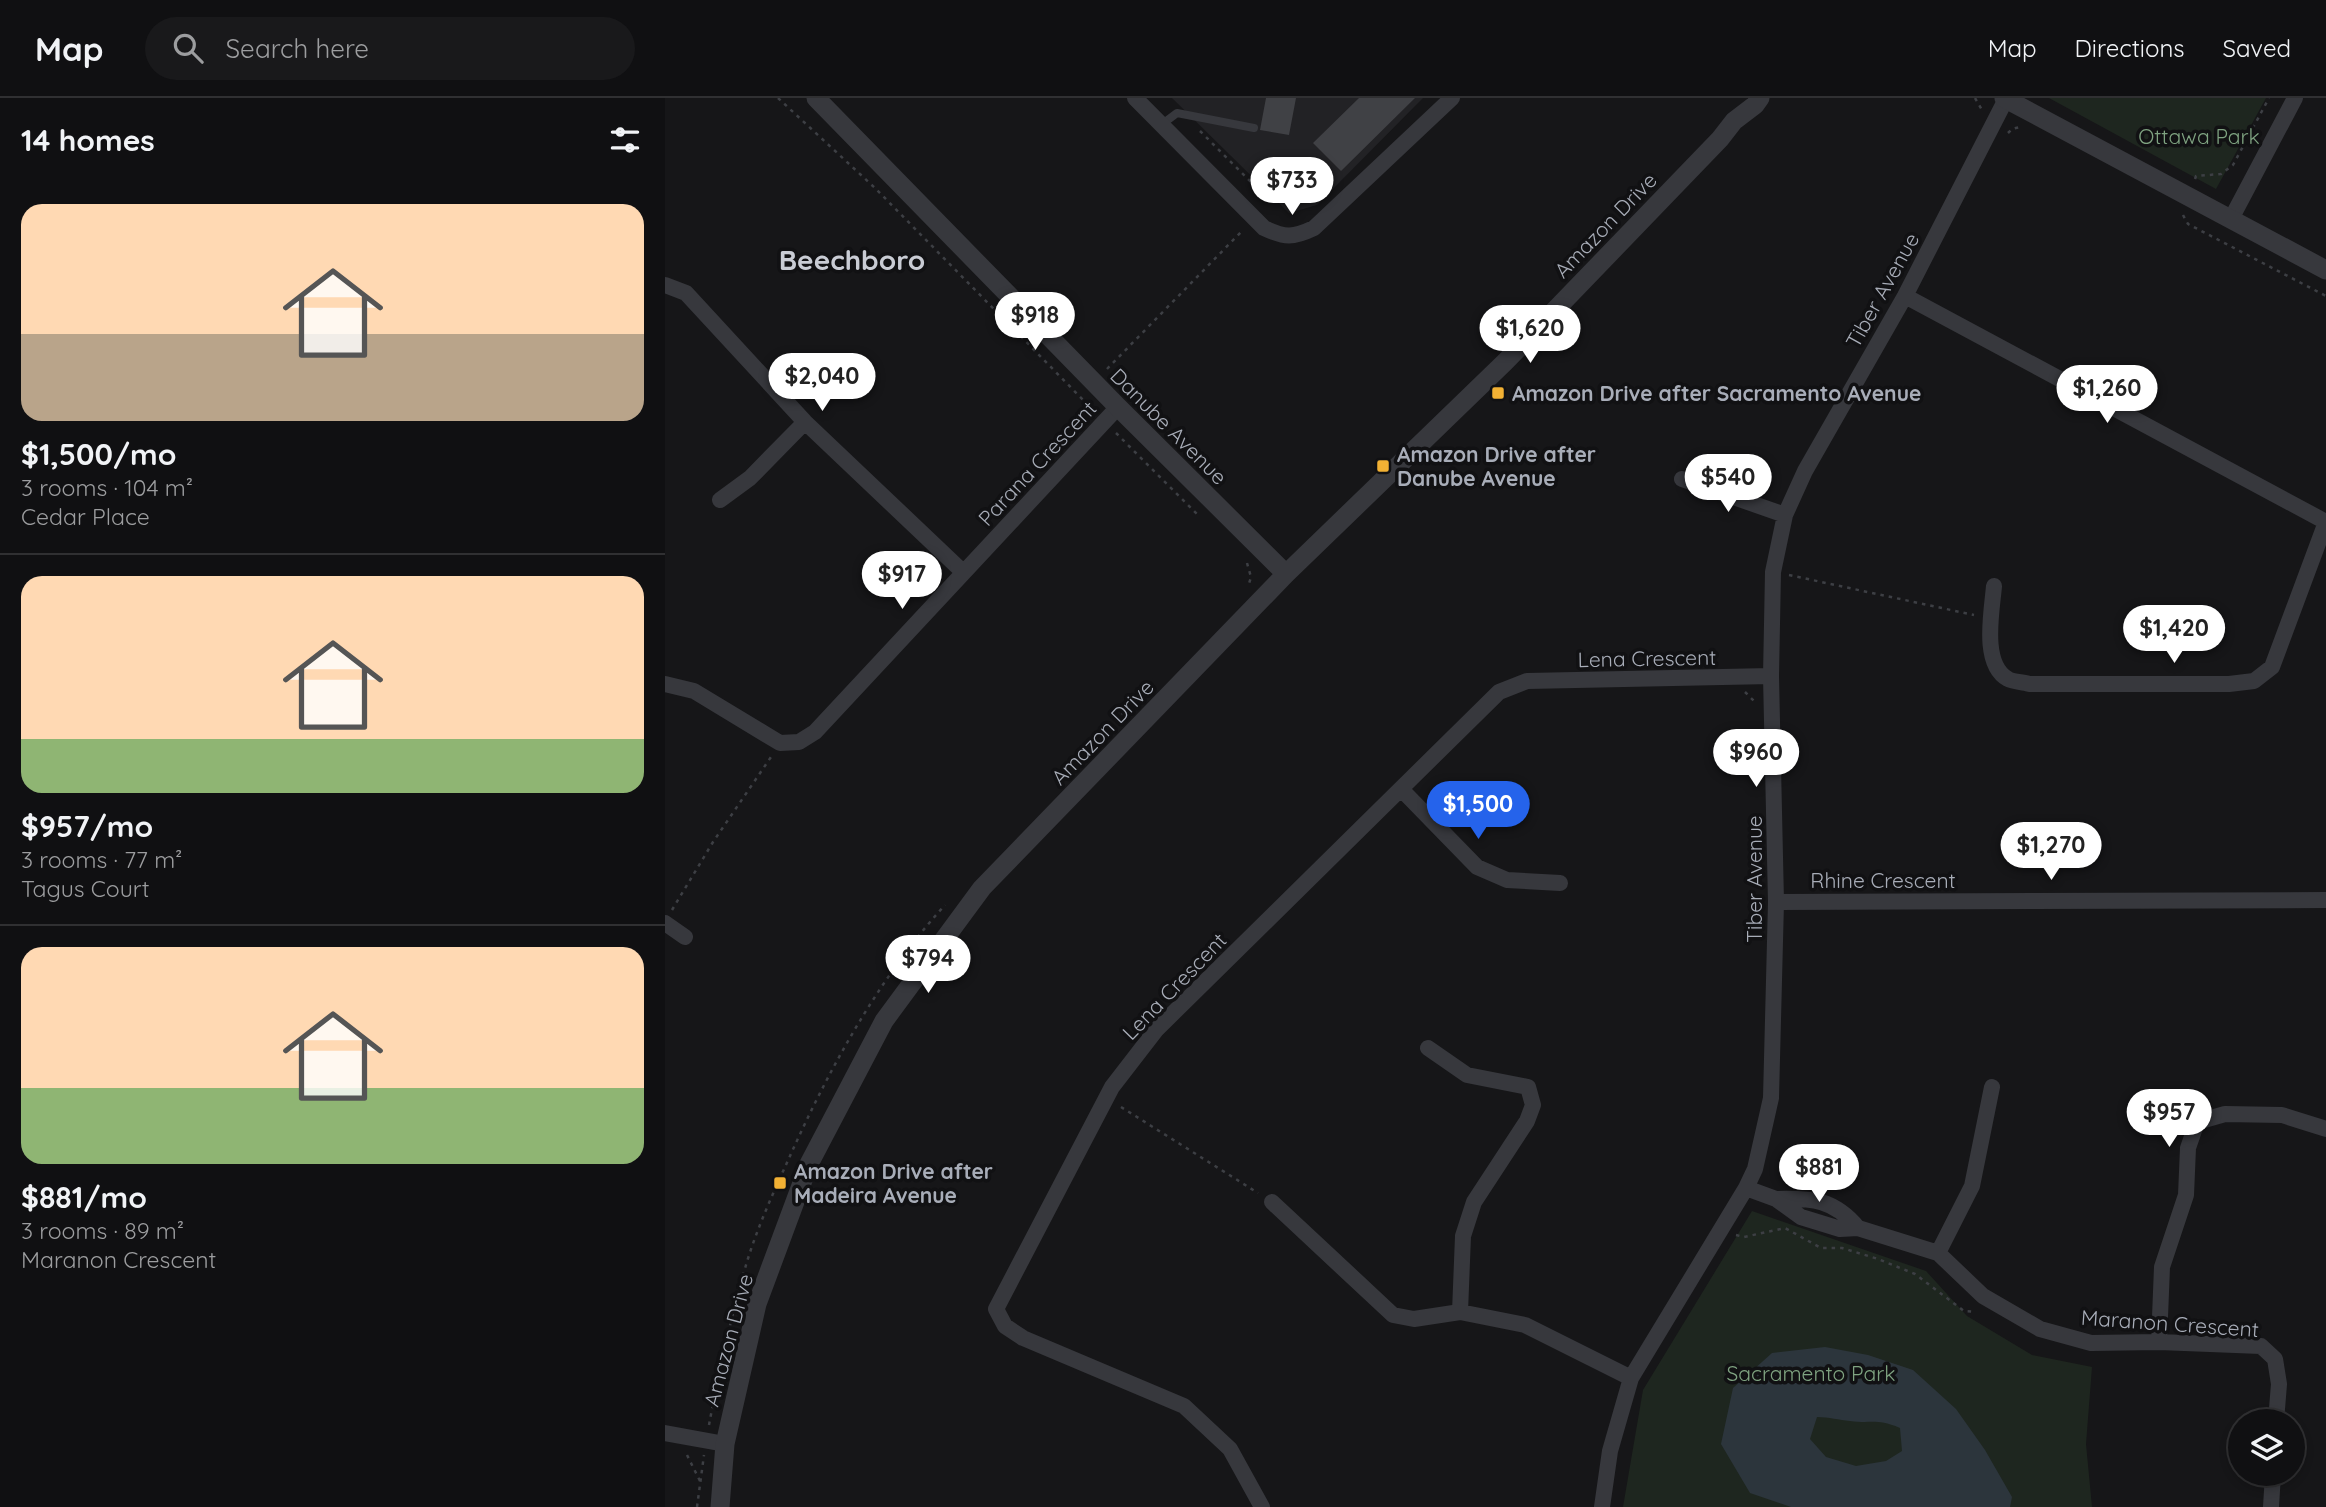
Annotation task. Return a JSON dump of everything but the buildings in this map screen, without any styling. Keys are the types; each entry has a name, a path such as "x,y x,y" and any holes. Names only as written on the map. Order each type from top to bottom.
{"street":[{"name":"Danube Avenue","path":"816,98 1094,382 1111,415 1286,574"},
{"path":"1135,98 1264,228 1283,237 1300,235 1314,228 1452,98"},
{"name":"Amazon Drive","path":"1734,121 1742,98"},
{"name":"Amazon Drive","path":"720,1507 715,1442 757,1304 809,1164 884,1021 982,888 1286,574 1505,362 1734,121 1760,98"},
{"path":"2231,219 2294,98"},
{"path":"2005,99 2326,270"},
{"name":"Tiber Avenue","path":"1602,1507 1610,1451 1631,1378 1746,1188 1755,1169 1771,1098 1776,902 1771,676 1773,572 1785,515 1805,471 1905,296 2005,99"},
{"path":"665,285 686,293 805,422 963,572"},
{"path":"1905,296 2326,522 2272,667 2254,681 2229,684 2029,684 2007,679 1993,661 1989,638 1994,586"},
{"name":"Parana Crescent","path":"780,743 799,742 815,732 1111,415"},
{"path":"720,500 750,478 805,422"},
{"path":"1682,479 1785,515"},
{"name":"Lena Crescent","path":"1262,1507 1230,1449 1184,1406 1023,1338 1005,1326 996,1309 1112,1087 1156,1030 1499,692 1527,681 1771,676"},
{"path":"665,684 694,691 780,743"},
{"path":"1402,789 1477,867 1507,880 1560,883"},
{"name":"Rhine Crescent","path":"1776,902 2326,900"},
{"path":"669,917 684,937"},
{"path":"1428,1048 1467,1075 1528,1087 1534,1105 1527,1121 1474,1202 1463,1236 1461,1312"},
{"path":"1938,1253 1972,1186 1991,1087"},
{"path":"2159,1342 2162,1267 2186,1195 2187,1148 2197,1122 2225,1114 2282,1115 2326,1129"},
{"name":"Maranon Crescent","path":"1746,1188 1776,1199 1809,1198 1845,1212 1859,1228 1938,1253 1983,1296 2040,1329 2091,1343 2159,1342 2261,1346 2275,1359 2279,1384 2277,1409"},
{"path":"1272,1202 1392,1315 1414,1319 1461,1312 1524,1325 1631,1378"},
{"path":"672,1434 715,1442"},
{"path":"2271,1507 2272,1486"}],"lane":[{"path":"1161,125 1177,114 1254,128"}],"path":[{"path":"778,98 1111,415 1202,518"},
{"path":"2269,98 2232,164 2221,174 2196,176 2179,208 2188,225 2326,296"},
{"path":"1094,382 1250,214 1258,200 1257,188 1195,125"},
{"path":"1990,132 2001,139 2012,129 2028,126"},
{"path":"1245,597 1251,577 1247,563"},
{"path":"1773,572 1991,619"},
{"path":"1101,737 1139,698"},
{"path":"669,917 713,842 780,743"},
{"path":"698,1507 701,1483 715,1442 720,1369 747,1263 783,1172 810,1112 860,1021 922,930 951,899"},
{"path":"1106,1098 1272,1202"},
{"path":"1721,1231 1744,1237 1785,1228 1821,1248 1842,1248 1915,1274 1964,1311 1977,1312"},
{"path":"672,1434 701,1483"}],"shaded area":[{"path":"1172,98 1423,98 1317,205 1289,213"},
{"path":"1825,1347 1868,1355 1913,1370 1956,1409 1985,1450 2012,1497 2010,1507 1791,1507 1750,1493 1721,1444 1733,1388 1772,1353","holes":["1817,1417 1879,1422 1900,1428 1902,1451 1886,1461 1856,1466 1826,1457 1810,1439"]}],"green space":[{"name":"Ottawa Park","path":"2049,98 2266,98 2216,189"},
{"name":"Sacramento Park","path":"1752,1211 1926,1271 1967,1316 2032,1355 2092,1367 2086,1444 2092,1507 1623,1507 1643,1390"}],"place":[{"name":"Amazon Drive after Sacramento Avenue","path":"1498,393"},
{"name":"Amazon Drive after Danube Avenue","path":"1383,466"},
{"name":"Amazon Drive after Madeira Avenue","path":"780,1183"}],"district":[{"name":"Beechboro","path":"852,259"}]}
